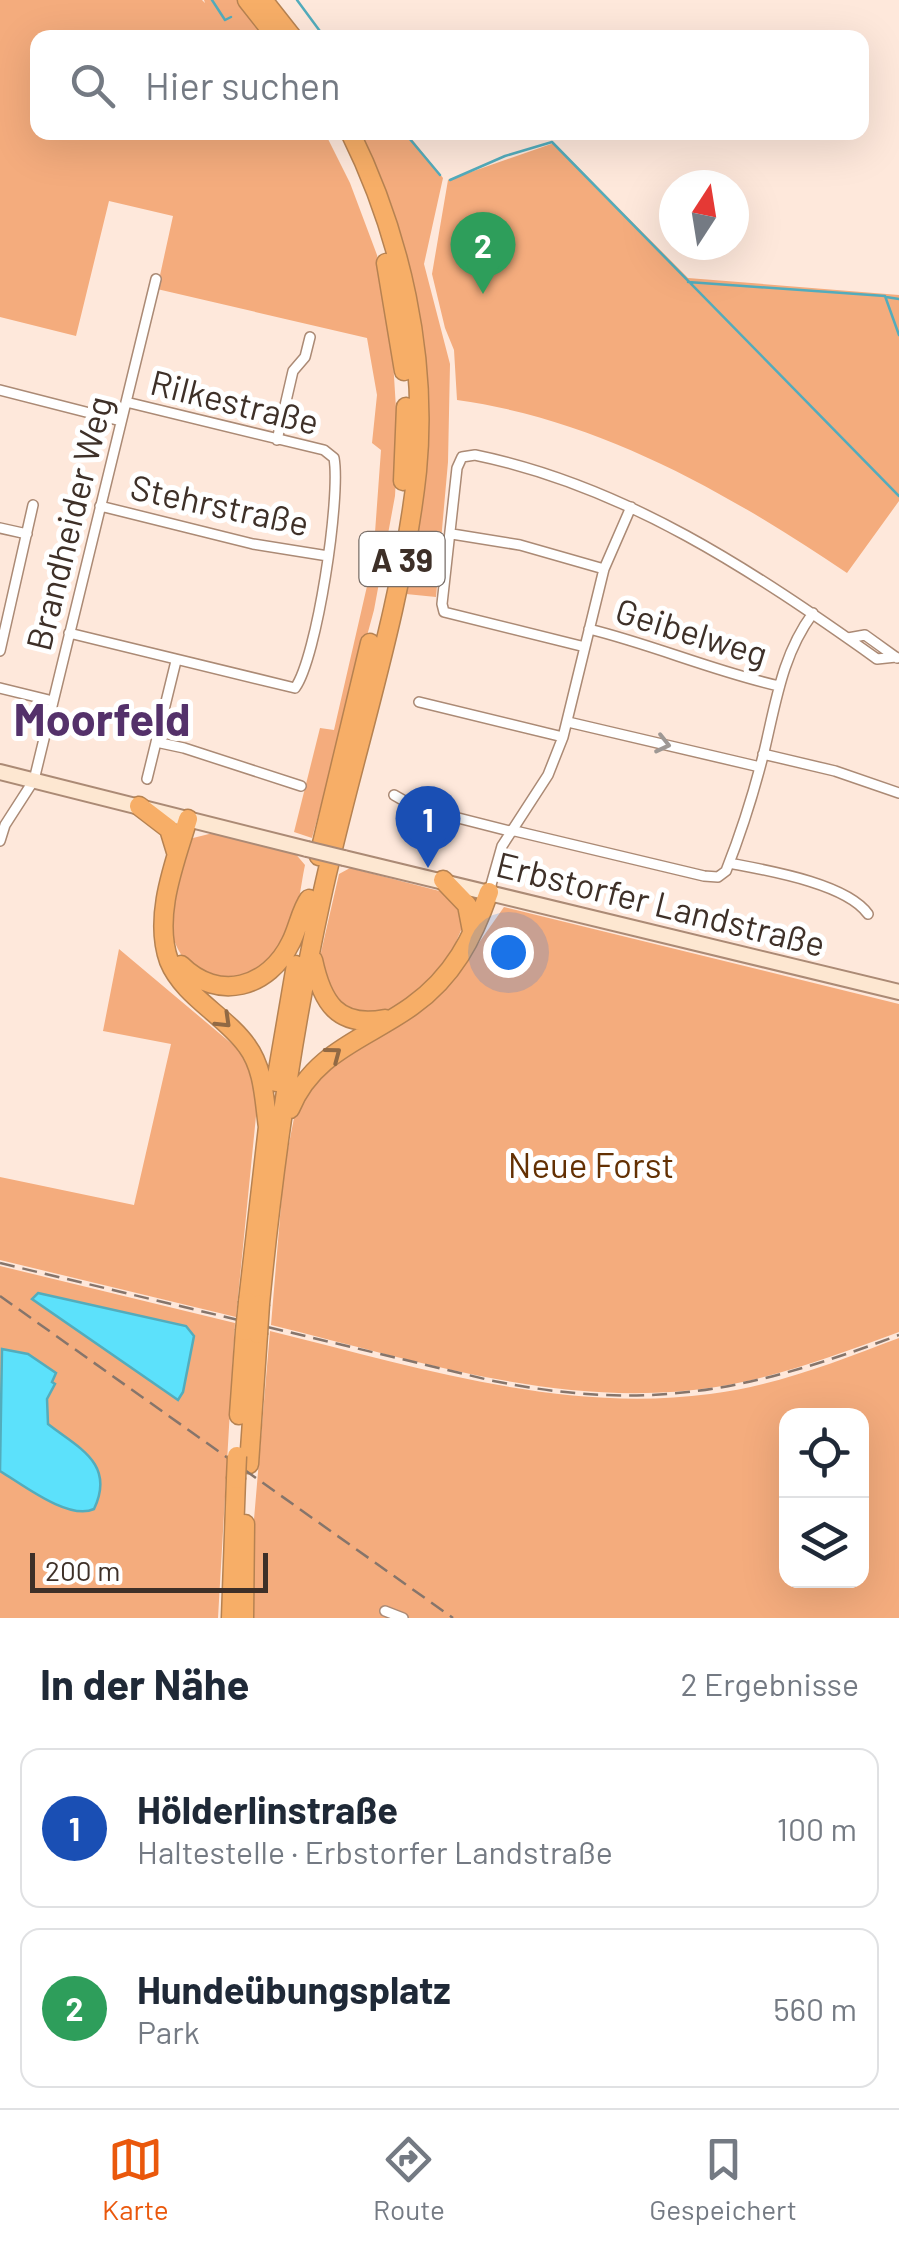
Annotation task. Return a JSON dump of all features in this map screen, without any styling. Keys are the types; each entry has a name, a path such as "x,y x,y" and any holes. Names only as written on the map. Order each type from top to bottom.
{"highway":[{"path":"247,0 271,30"},
{"path":"263,0 286,30"},
{"name":"A 39","path":"231,1618 268,1127 309,899 388,574 401,504 406,434 404,369 389,275 371,209 340,140"},
{"name":"A 39","path":"254,1303 311,950 399,576 418,451 416,368 403,282 382,206 353,140"},
{"path":"139,806 169,830 177,858"},
{"path":"188,819 164,919 169,960 176,974 248,1047 262,1081 268,1127"},
{"path":"443,880 467,904 472,936"},
{"path":"275,1168 289,1112 306,1080 329,1055 395,1017 440,982 472,936 489,892"},
{"path":"167,946 177,961 200,980 230,988 246,985 259,980 282,958 309,899"},
{"path":"311,950 320,987 337,1012 352,1020 370,1022 395,1017"},
{"name":"A 39","path":"241,1483 244,1618"}],"street":[{"name":"Brandheider Weg","path":"0,841 34,780 156,279"},
{"path":"277,440 293,371 304,357 310,337"},
{"path":"0,390 121,421"},
{"name":"Rilkestraße","path":"126,402 331,454 336,465 328,556"},
{"path":"585,647 444,612 457,468 462,457 475,455 553,474 631,507 730,559 877,659 897,658"},
{"path":"0,651 33,505"},
{"name":"Stehrstraße","path":"100,506 253,544 328,556"},
{"path":"489,892 510,830 548,775 568,722 604,569 631,507"},
{"path":"0,528 26,534"},
{"path":"452,534 520,545 604,569"},
{"path":"69,633 294,688 310,646 328,556"},
{"path":"394,795 415,807 718,877 726,871 760,767 792,645 812,612"},
{"name":"Geibelweg","path":"589,629 651,644 718,672 779,686"},
{"path":"146,780 176,660"},
{"path":"0,688 52,701"},
{"path":"420,702 562,736"},
{"path":"568,722 760,767"},
{"path":"156,742 300,786"},
{"path":"763,754 835,771 899,792"},
{"name":"Erbstorfer Landstraße","path":"0,772 899,992"},
{"path":"729,863 817,885 842,895 868,914"},
{"path":"385,1611 403,1618"}],"green space":[{"path":"0,0 239,0 264,30 30,30 30,140 328,140 350,183 377,255 392,344 398,441 395,496 374,610 312,838 294,832 320,728 334,730 373,560 381,450 372,443 377,395 367,338 157,289 173,216 109,201 76,336 0,317"},
{"path":"364,140 413,140 443,178 424,264 450,364 448,462 436,597 406,594 425,477 424,359 417,301 404,244"},
{"path":"554,143 659,249 659,260 670,260 688,278 899,295 899,501 847,573 709,488 612,442 562,424 457,400 454,350 432,274 448,180"},
{"path":"217,832 294,852 305,865 296,914 286,941 262,968 231,979 215,979 187,962 176,945 170,919 173,891 189,839"},
{"path":"350,868 455,895 466,919 449,958 425,987 390,1012 354,1014 330,995 319,961 339,874"},
{"name":"Neue Forst","path":"504,907 899,1004 899,1332 763,1377 659,1393 547,1387 491,1378 271,1325 284,1169 295,1113 321,1071 452,981"},
{"path":"119,949 238,1049 249,1068 257,1106 236,1317 0,1260 0,1177 134,1205 171,1044 103,1031"},
{"path":"0,1266 235,1323 218,1618 0,1618"},
{"path":"270,1331 433,1372 598,1398 710,1394 759,1385 899,1338 899,1618 251,1618 253,1531"}],"water":[{"path":"38,1293 186,1326 194,1336 178,1400 32,1299"},
{"path":"2,1349 28,1354 56,1373 47,1399 48,1424 81,1449 97,1468 100,1493 94,1509 59,1506 0,1471"}],"waterway":[{"path":"212,0 225,20 231,17"},
{"path":"297,0 319,30"},
{"path":"411,140 440,175"},
{"path":"450,180 505,156 552,142 899,496"},
{"path":"688,282 885,296 899,335"},
{"path":"886,297 899,299"}],"railway":[{"path":"0,1263 489,1380 599,1395 649,1395 746,1383 899,1335"},
{"path":"0,1296 453,1618"}],"place":[{"name":"Hundeübungsplatz","path":"483,294"},
{"name":"Hölderlinstraße","path":"428,868"}],"district":[{"name":"Moorfeld","path":"102,718"}]}
